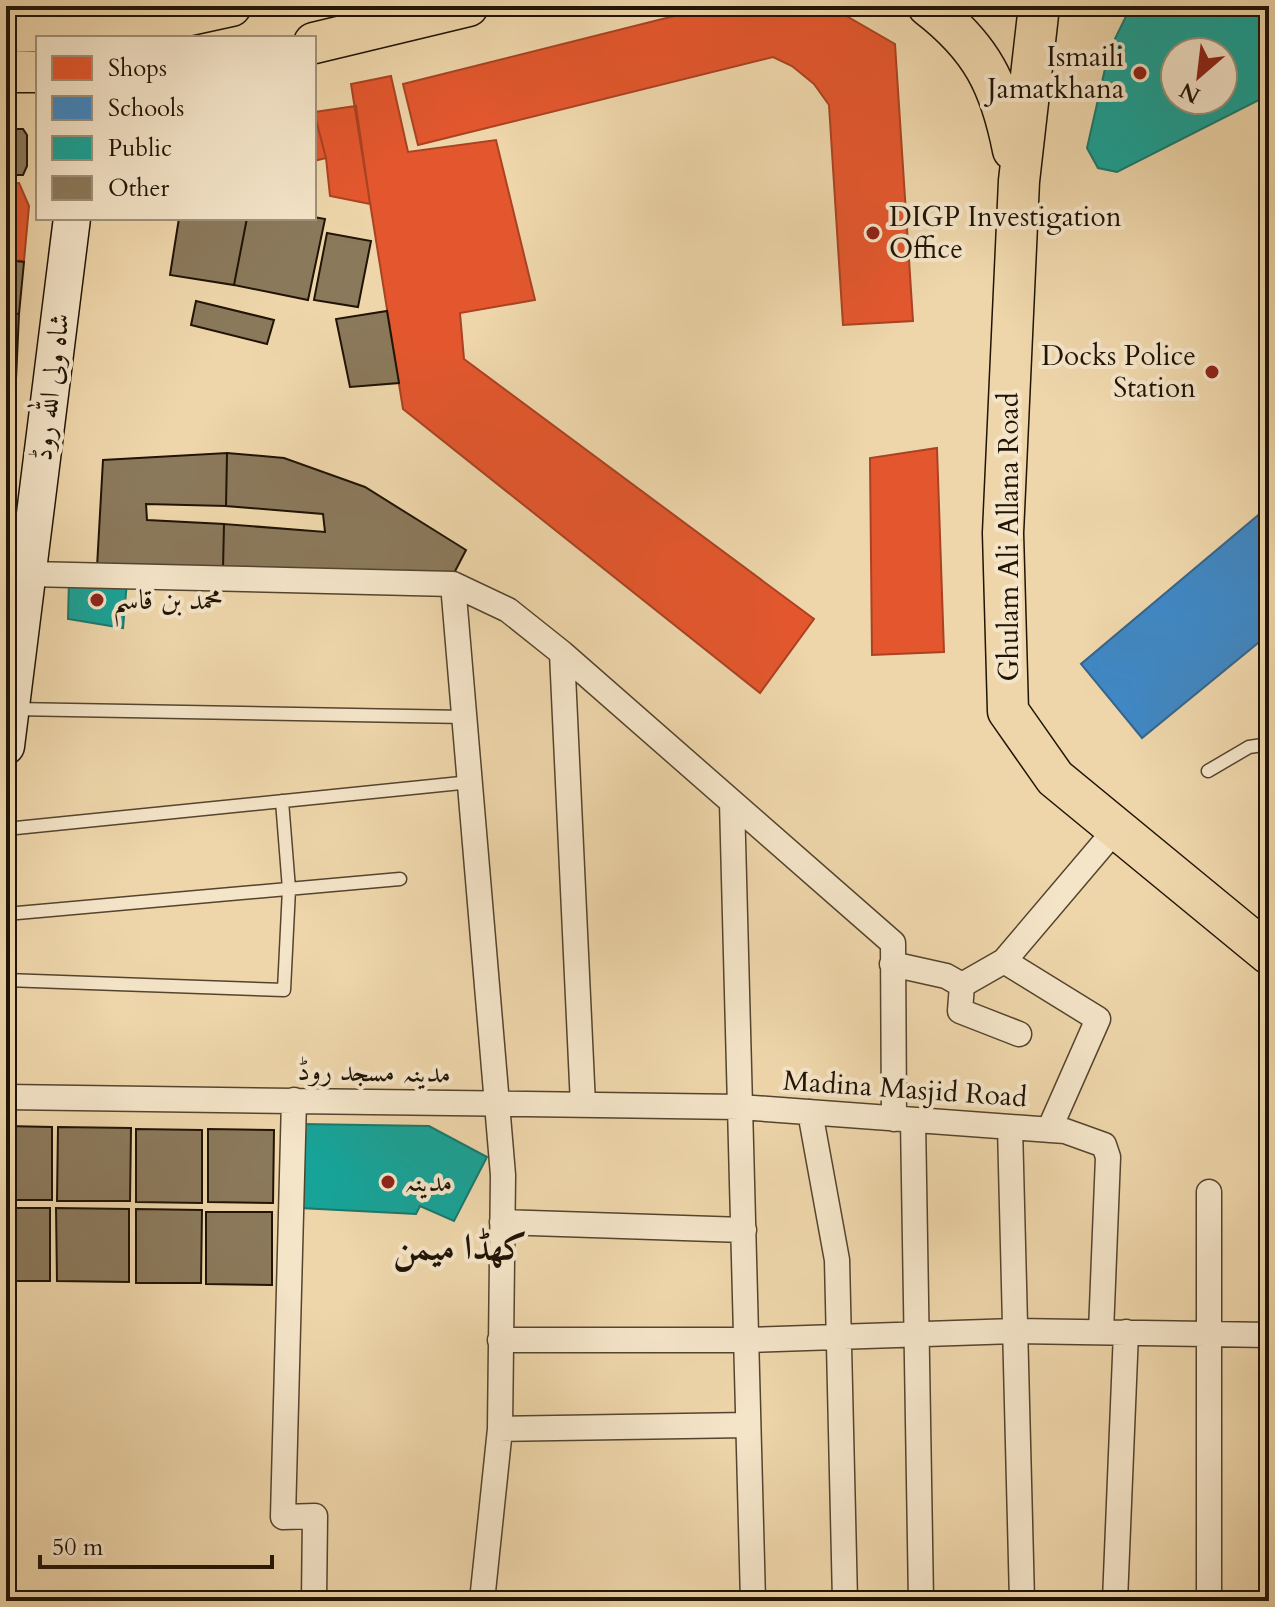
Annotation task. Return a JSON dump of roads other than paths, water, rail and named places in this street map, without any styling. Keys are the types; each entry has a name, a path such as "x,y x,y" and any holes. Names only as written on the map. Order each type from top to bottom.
{"main road":[{"path":"23,28 91,36 147,15 231,6"},
{"path":"316,43 468,6"},
{"path":"928,6 980,54 1005,109 1019,181"},
{"name":"Ghulam Ali Allana Road","path":"1039,6 1019,181 1003,533 1008,711 1055,778 1269,954"},
{"path":"6,72 36,72"}],"street":[{"name":"شاہ ولی اللہ روڈ","path":"6,746 22,556 72,220"},
{"path":"22,556 453,584 508,610 562,653 893,943 916,1333 921,1601"},
{"path":"453,584 500,1104 500,1429 482,1601"},
{"path":"562,653 583,1105"},
{"path":"732,802 753,1601"},
{"path":"962,985 1008,956 1116,829"},
{"path":"1008,956 1098,1019 1057,1131"},
{"path":"892,964 946,976 962,985"},
{"path":"962,985 960,1011 1019,1034"},
{"name":"مدینہ مسجد روڈ","path":"6,1097 740,1107"},
{"path":"294,1100 283,1517 315,1516 314,1601"},
{"name":"Madina Masjid Road","path":"740,1107 1057,1131 1104,1145 1108,1157 1101,1332"},
{"path":"810,1112 837,1260 845,1601"},
{"path":"1010,1127 1022,1601"},
{"path":"1209,1192 1209,1601"},
{"path":"502,1222 744,1230"},
{"path":"500,1340 747,1340 1015,1331 1269,1335"},
{"path":"1115,1601 1126,1332"},
{"path":"500,1429 748,1425"}],"lane":[{"path":"11,709 465,717"},
{"path":"1208,771 1241,751 1269,744"},
{"path":"6,829 471,782"},
{"path":"6,980 284,990 289,889 282,801"},
{"path":"6,914 400,879"}],"place":[{"name":"Ismaili Jamatkhana","path":"1140,73"},
{"name":"DIGP Investigation Office","path":"873,233"},
{"name":"Docks Police Station","path":"1212,372"},
{"name":"محمد بن قاسم","path":"97,600"},
{"name":"مدینہ","path":"388,1182"}],"district":[{"name":"کھڈا میمن","path":"460,1247"}]}
